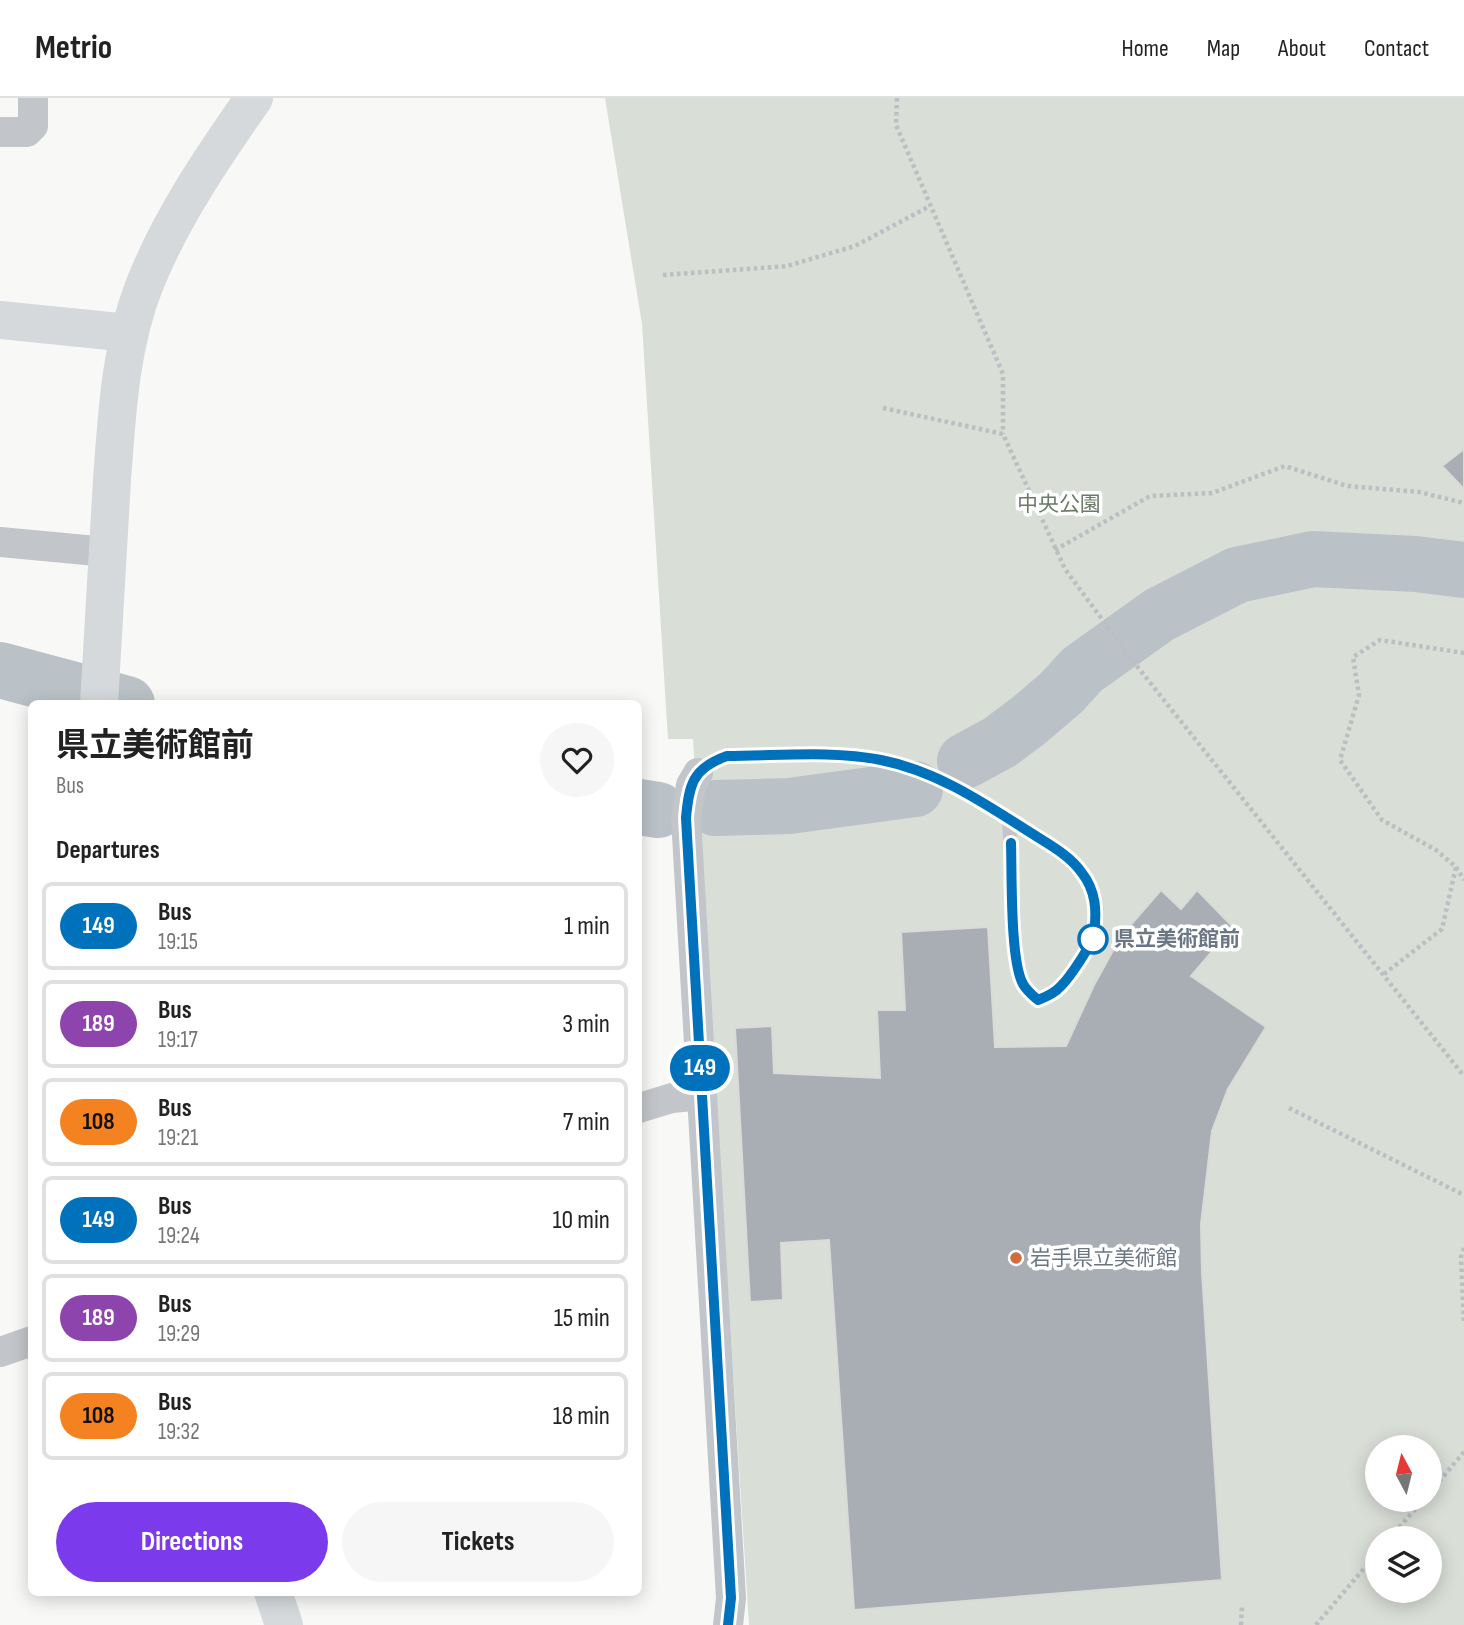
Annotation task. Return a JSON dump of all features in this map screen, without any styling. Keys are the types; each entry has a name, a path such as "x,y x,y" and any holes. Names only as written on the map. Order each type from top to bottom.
{"street":[{"path":"0,132 27,132 33,126 33,98"},
{"path":"99,692 118,391 129,333 143,288 194,184 254,98"},
{"path":"0,320 129,333"},
{"path":"0,542 107,552"},
{"path":"698,773 691,785 686,818 731,1598 728,1625"},
{"path":"642,1107 672,1098 702,1095"},
{"path":"0,1352 28,1342"},
{"path":"274,1596 284,1625"}],"lane":[{"path":"698,773 710,762 727,756 843,755 881,760 923,772 958,788 1009,819 1060,851 1082,872 1095,897 1096,919 1093,939 1061,986 1038,1000 1022,983 1016,963 1009,819"}],"path":[{"path":"897,98 895,125 1003,374 1003,434 1065,569 1132,660 1464,1076"},
{"path":"663,275 787,266 855,246 930,206"},
{"path":"883,408 1003,434"},
{"path":"1055,550 1150,496 1212,493 1285,466 1347,486 1419,492 1464,503"},
{"path":"1464,653 1380,640 1353,657 1359,695 1340,760 1382,820 1436,850 1456,867 1464,880"},
{"path":"1384,974 1441,929 1456,867"},
{"path":"1289,1108 1464,1195"},
{"path":"1464,1248 1461,1257 1464,1323"},
{"path":"1442,1478 1464,1452"},
{"path":"1400,1526 1413,1512"},
{"path":"1316,1625 1365,1567"},
{"path":"1241,1625 1242,1605"}],"green space":[{"name":"中央公園","path":"605,98 1464,98 1464,1625 749,1625 693,739 668,739 642,324"}],"building":[{"path":"1464,449 1464,489 1442,466"},
{"name":"岩手県立美術館","path":"1161,890 1181,909 1197,890 1233,927 1191,976 1266,1027 1228,1089 1212,1131 1201,1224 1222,1580 854,1610 829,1240 781,1243 783,1300 750,1302 735,1028 772,1026 774,1073 880,1078 877,1010 905,1010 901,932 988,927 995,1047 1066,1046 1094,985 1121,936"}],"waterway":[{"path":"965,761 1000,742 1028,721 1061,693 1082,670 1159,615 1237,575 1313,559 1415,564 1464,570"},
{"path":"0,670 112,700"},
{"path":"715,808 789,806 915,789"},
{"path":"642,807 658,810"}],"bus line":[{"name":"149","path":"728,1625 731,1598 686,818 691,785 698,773 710,762 727,756 843,755 881,760 923,772 958,788 1009,819 1060,851 1082,872 1095,897 1093,939 1061,986 1038,1000 1022,983 1016,963 1011,843"}],"place":[{"name":"県立美術館前","path":"1093,939"},
{"name":"岩手県立美術館","path":"1016,1258"}]}
